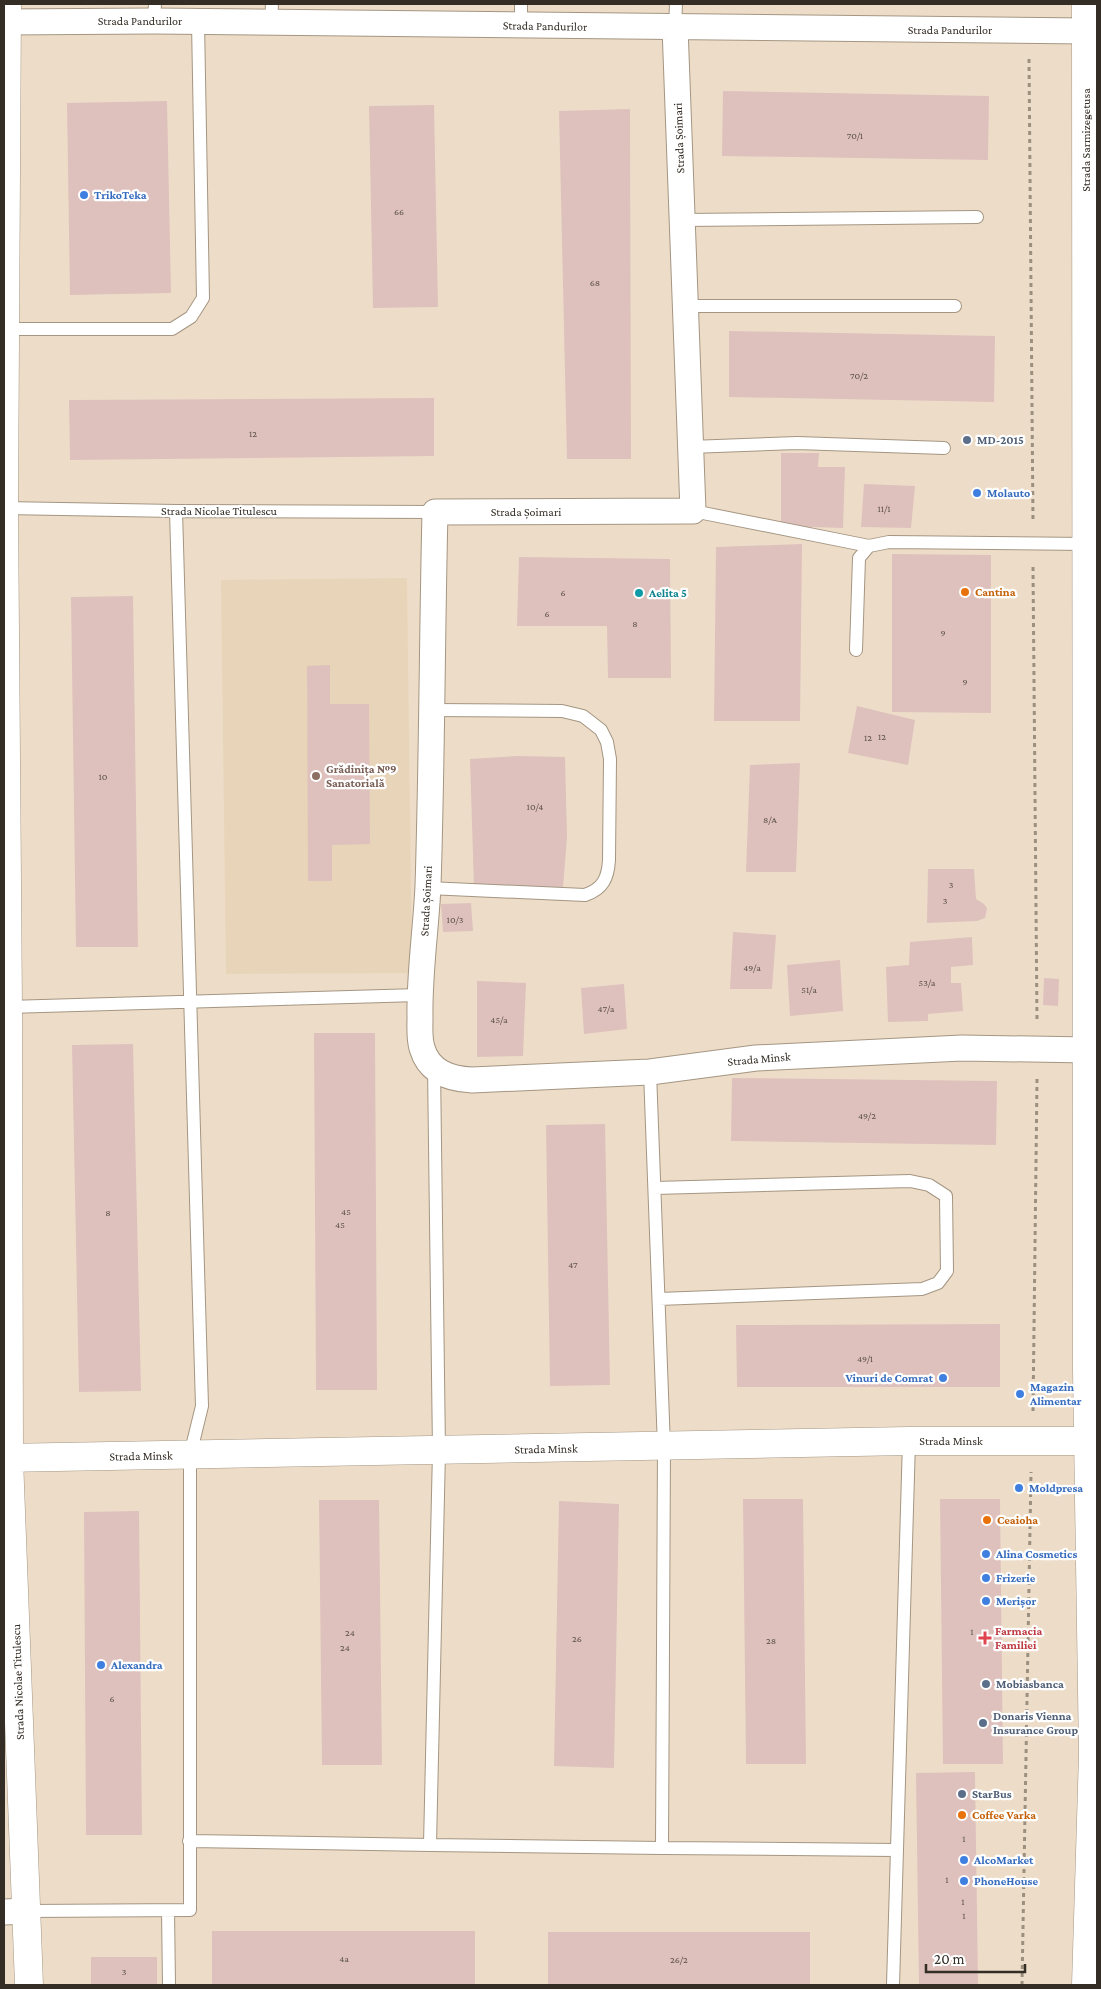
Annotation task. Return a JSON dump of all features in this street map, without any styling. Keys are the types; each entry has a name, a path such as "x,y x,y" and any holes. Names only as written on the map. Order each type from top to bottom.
{"street":[{"name":"Strada Sarmizegetusa","path":"1086,4 1086,31 1092,77 1087,544 1087,1370 1095,1758 1086,1985"},
{"name":"Strada Pandurilor","path":"6,16 154,12 198,22 271,13 675,16 1086,31"},
{"name":"Strada Nicolae Titulescu","path":"6,16 4,508 8,1007 6,1459 15,1912 28,1985"},
{"name":"Strada Șoimari","path":"434,1067 427,1058 420,1040 419,995 428,888 435,512 693,511 675,16"},
{"name":"Strada Minsk","path":"434,1067 447,1076 456,1079 472,1080 650,1072 756,1058 962,1048 1088,1050"},
{"name":"Strada Minsk","path":"6,1459 909,1441 1088,1441"}],"lane":[{"path":"5,330 172,329 191,317 203,298 198,22"},
{"path":"682,220 977,217"},
{"path":"685,306 955,306"},
{"path":"690,447 797,443 944,448"},
{"name":"Strada Nicolae Titulescu","path":"4,508 435,512"},
{"path":"15,1912 190,1910 190,1456 202,1406 176,511"},
{"path":"693,511 868,546 890,542 1087,544"},
{"path":"856,650 859,558 868,546"},
{"path":"428,888 585,895 602,886 608,875 609,860 610,759 608,742 601,730 583,716 562,711 431,710"},
{"path":"8,1007 419,995"},
{"path":"430,1845 439,1451 434,1067"},
{"path":"650,1072 664,1447 662,1848"},
{"path":"655,1188 910,1181 930,1186 946,1196 947,1271 938,1283 922,1289 659,1299"},
{"path":"893,1985 909,1441"},
{"path":"189,1841 897,1850"},
{"path":"168,1911 169,1985"}],"path":[{"path":"1022,1985 1038,1048 1028,30"}],"shaded area":[{"name":"Grădinița №9 Sanatorială","path":"407,578 412,973 226,974 221,580"}],"building":[{"path":"723,91 989,96 988,160 722,156"},
{"path":"167,101 171,293 70,295 67,103"},
{"path":"434,105 438,307 373,308 369,106"},
{"path":"630,109 631,459 567,459 559,111"},
{"path":"729,331 995,336 994,402 729,397"},
{"path":"434,398 434,456 70,460 69,400"},
{"path":"781,453 819,453 818,467 845,467 843,528 781,526"},
{"path":"864,484 915,486 911,528 861,527"},
{"path":"802,544 800,721 714,721 716,547"},
{"path":"892,554 991,555 991,713 892,712"},
{"path":"519,557 670,559 671,678 608,678 607,626 517,626"},
{"path":"133,596 138,947 76,947 71,597"},
{"path":"330,665 330,704 369,704 370,844 332,845 332,881 308,881 307,666"},
{"path":"857,706 915,720 908,765 848,753"},
{"path":"517,756 565,757 567,837 563,888 474,888 470,759"},
{"path":"800,763 796,872 746,872 750,765"},
{"path":"928,869 974,869 976,899 987,908 985,918 977,921 927,923"},
{"path":"471,903 473,931 443,932 441,904"},
{"path":"733,932 776,935 772,989 730,989"},
{"path":"972,937 973,965 951,967 951,983 961,983 963,1011 928,1014 928,1021 888,1022 886,967 909,965 910,942"},
{"path":"840,960 843,1011 790,1016 787,965"},
{"path":"1044,978 1059,979 1058,1006 1043,1005"},
{"path":"477,981 526,983 523,1056 477,1057"},
{"path":"624,984 627,1029 584,1034 581,988"},
{"path":"314,1033 375,1033 377,1390 316,1390"},
{"path":"133,1044 141,1391 79,1392 72,1045"},
{"path":"732,1078 997,1081 996,1145 731,1141"},
{"path":"605,1124 610,1385 550,1386 546,1125"},
{"path":"1000,1324 1000,1387 737,1387 736,1325"},
{"path":"743,1499 803,1499 806,1764 746,1764"},
{"path":"940,1499 1000,1499 1003,1764 943,1764"},
{"path":"319,1500 379,1500 382,1765 322,1765"},
{"path":"559,1501 619,1504 614,1768 554,1766"},
{"path":"139,1511 142,1835 86,1835 84,1512"},
{"path":"975,1772 978,1985 919,1985 916,1773"},
{"path":"212,1931 475,1931 475,1985 212,1985"},
{"path":"548,1932 810,1932 810,1985 548,1985"},
{"path":"91,1957 157,1957 157,1985 91,1985"}],"place":[{"name":"TrikoTeka","path":"84,195"},
{"name":"MD-2015","path":"967,440"},
{"name":"Molauto","path":"977,493"},
{"name":"Cantina","path":"965,592"},
{"name":"Aelita 5","path":"639,593"},
{"name":"Grădinița №9 Sanatorială","path":"316,776"},
{"name":"Vinuri de Comrat","path":"943,1378"},
{"name":"Magazin Alimentar","path":"1020,1394"},
{"name":"Moldpresa","path":"1019,1488"},
{"name":"Ceaioha","path":"987,1520"},
{"name":"Alina Cosmetics","path":"986,1554"},
{"name":"Frizerie","path":"986,1578"},
{"name":"Merișor","path":"986,1601"},
{"name":"Farmacia Familiei","path":"985,1638"},
{"name":"Alexandra","path":"101,1665"},
{"name":"Mobiasbanca","path":"986,1684"},
{"name":"Donaris Vienna Insurance Group","path":"983,1723"},
{"name":"StarBus","path":"962,1794"},
{"name":"Coffee Varka","path":"962,1815"},
{"name":"AlcoMarket","path":"964,1860"},
{"name":"PhoneHouse","path":"964,1881"}]}
